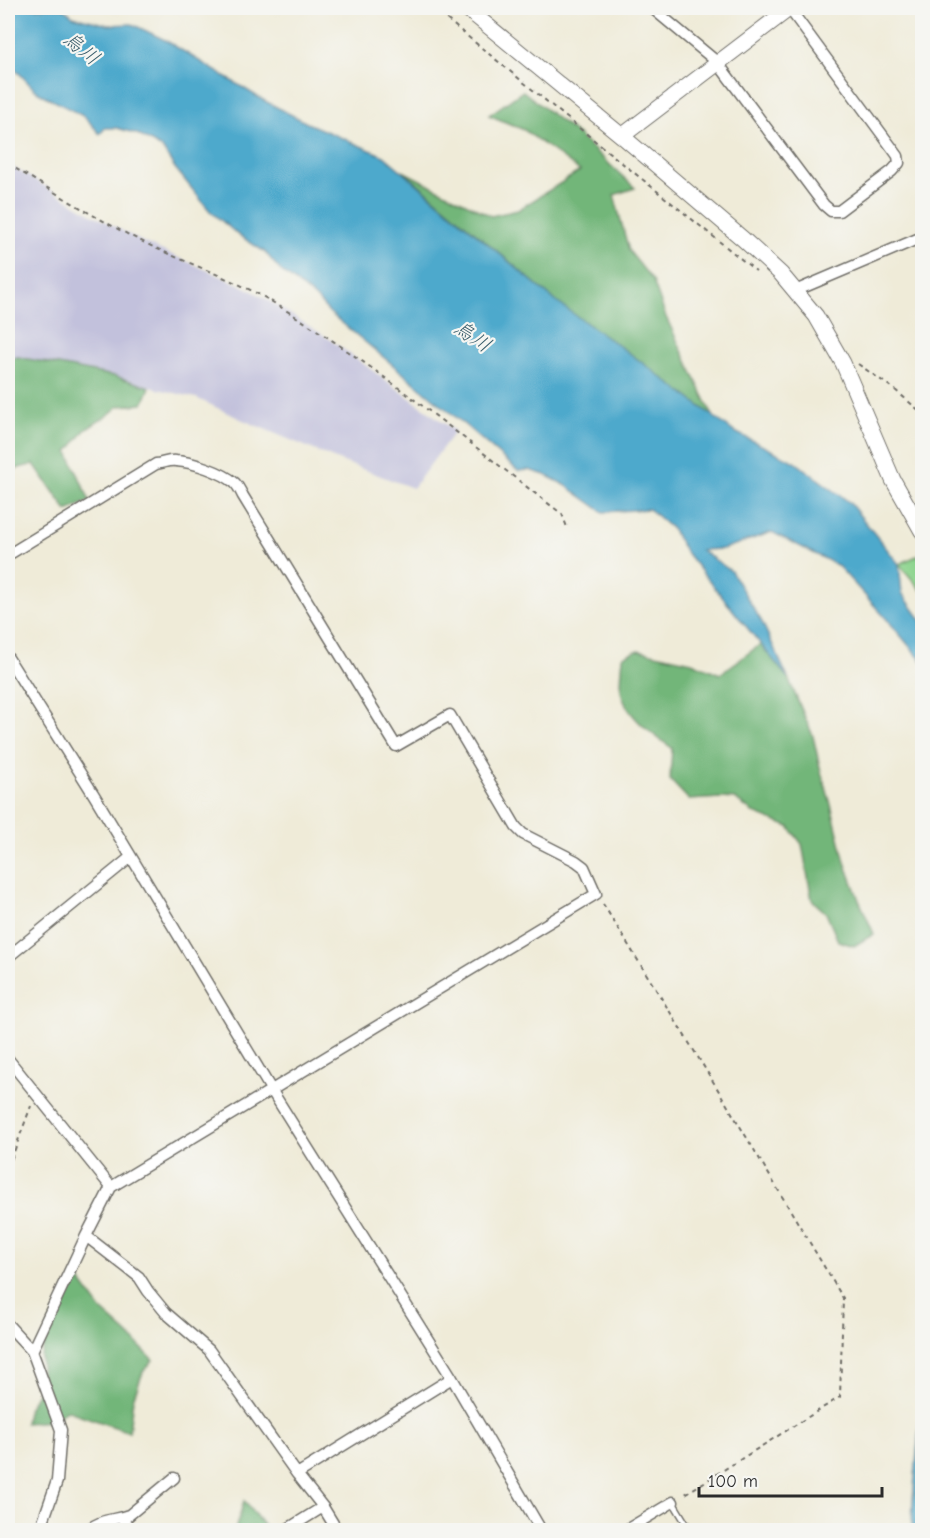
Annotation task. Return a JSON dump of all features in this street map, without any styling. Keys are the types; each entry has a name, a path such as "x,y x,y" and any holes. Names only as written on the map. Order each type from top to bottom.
{"street":[{"path":"466,8 622,136 781,274 816,316 843,363 893,480 922,531"},
{"path":"622,136 717,62 789,8 898,156 899,163 883,178 838,211 831,210 824,205 717,62 652,8"},
{"path":"795,291 922,237"},
{"path":"8,555 156,464 173,460 189,463 209,469 224,477 236,484 396,746 450,716 516,827 523,834 584,867 596,894 111,1187 32,1351"},
{"path":"8,658 94,795 272,1091 452,1378 541,1530"},
{"path":"8,957 131,857"},
{"path":"8,1059 111,1187"},
{"path":"86,1236 139,1277 166,1313 209,1350 323,1507 337,1530"},
{"path":"8,1325 32,1351 61,1430 57,1481 40,1530"},
{"path":"297,1474 452,1378"},
{"path":"88,1530 107,1519 129,1515 174,1478"},
{"path":"626,1530 673,1502"},
{"path":"286,1530 323,1507"},
{"path":"122,1518 131,1530"}],"lane":[{"path":"673,1502 690,1530"}],"path":[{"path":"433,8 758,273"},
{"path":"8,164 145,243 245,287 309,326 455,431 562,514 568,530"},
{"path":"854,362 894,389 922,413"},
{"path":"596,894 714,1083 843,1298 840,1397 673,1502"},
{"path":"8,1168 35,1094"}],"shaded area":[{"path":"8,164 145,243 245,287 268,300 328,338 455,431 413,488 338,460 196,398 114,376 18,357 8,358"}],"green space":[{"path":"523,91 578,135 635,188 614,195 629,251 653,281 666,317 713,416 558,303 403,171 491,216 518,210 580,171 524,130 489,115"},
{"path":"18,357 114,376 150,387 143,404 119,406 85,430 68,452 90,501 67,511 34,464 8,474 8,358"},
{"path":"921,554 922,557 922,591 899,564"},
{"path":"761,644 788,678 813,736 845,862 874,934 854,946 838,941 826,913 812,900 802,844 789,827 754,813 735,799 689,800 670,780 672,748 640,723 623,698 621,689 623,656 638,650 692,662 720,674"},
{"path":"78,1278 101,1310 153,1360 143,1372 133,1399 129,1432 66,1410 54,1421 25,1423 27,1411 41,1386 41,1355 49,1325"},
{"path":"244,1501 267,1530 235,1530"}],"water":[{"name":"烏川","path":"8,8 63,8 73,16 108,25 132,24 165,40 263,100 307,123 384,156 558,303 733,431 795,462 849,502 899,564 902,593 922,621 922,661 837,565 772,532 723,549 701,550 731,571 762,622 788,678 685,551 672,529 649,509 603,512 565,485 545,475 529,470 518,471 330,313 315,297 280,270 265,252 237,234 210,211 162,148 137,134 117,128 105,128 100,134 85,117 34,89 8,64"},
{"path":"922,1394 922,1530 912,1530 913,1500"}]}
